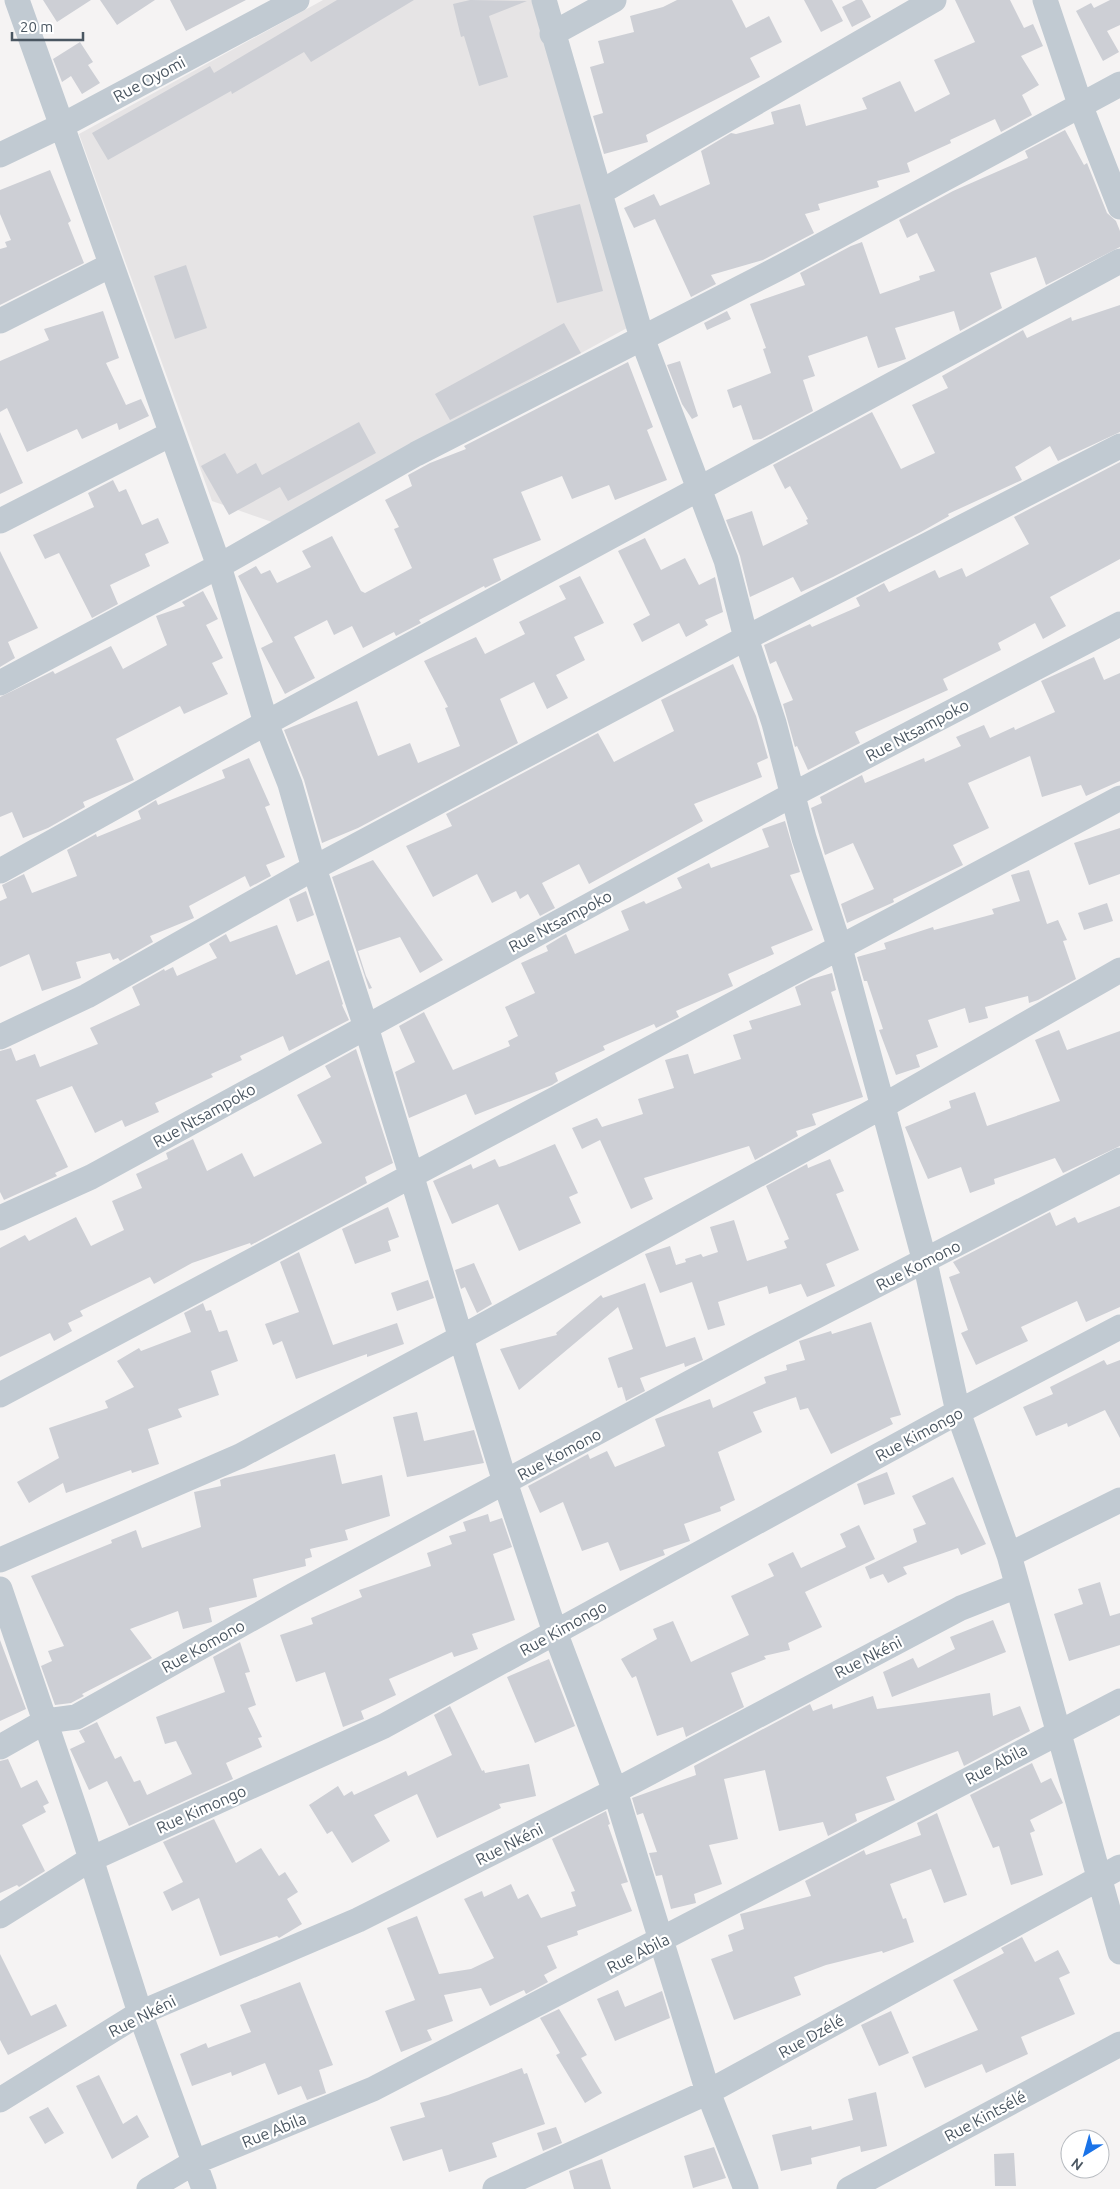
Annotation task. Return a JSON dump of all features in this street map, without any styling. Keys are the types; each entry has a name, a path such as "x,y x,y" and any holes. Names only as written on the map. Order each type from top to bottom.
{"street":[{"path":"17,0 64,125 111,265 219,566 266,722 290,784 314,868 366,1027 505,1482 555,1632 615,1791 663,1940 708,2092 746,2189"},
{"name":"Rue Oyomi","path":"0,155 64,125 298,0"},
{"path":"544,0 552,34 601,192 642,338 726,560 746,638 774,723 792,796 840,948 925,1262 958,1412 1009,1555 1058,1732 1110,1872 1120,1952"},
{"path":"552,34 614,0"},
{"path":"601,192 934,0"},
{"path":"1045,0 1081,107 1120,207"},
{"path":"0,683 219,566 416,454 792,262 1081,107 1120,84"},
{"path":"0,871 266,722 1120,261"},
{"path":"0,321 111,265"},
{"path":"0,521 171,434"},
{"path":"0,1037 87,996 314,868 746,638 1120,446"},
{"name":"Rue Ntsampoko","path":"0,1218 91,1177 792,796 1120,624"},
{"path":"0,1395 1120,798"},
{"path":"0,1560 240,1456 462,1337 883,1106 1120,970"},
{"name":"Rue Komono","path":"0,1747 46,1721 76,1717 294,1594 754,1349 1120,1160"},
{"name":"Rue Kimongo","path":"0,1916 91,1859 384,1726 958,1412 1120,1327"},
{"path":"1009,1555 1120,1500"},
{"name":"Rue Nkéni","path":"0,2100 140,2013 358,1920 615,1791 961,1608 1018,1586"},
{"path":"0,1589 46,1721 140,2013 204,2189"},
{"name":"Rue Abila","path":"149,2189 195,2162 373,2089 1120,1701"},
{"name":"Rue Dzélé","path":"495,2189 708,2092 1110,1872"},
{"name":"Rue Kintsélé","path":"849,2189 1120,2044"}],"shaded area":[{"path":"323,0 535,0 627,328 272,522 212,501 79,134"}],"building":[{"path":"43,0 91,0 57,22"},
{"path":"100,0 155,0 117,25"},
{"path":"170,0 246,0 186,31"},
{"path":"337,0 414,0 311,62 304,52 232,94 231,91 108,160 92,133 210,66 214,73"},
{"path":"470,0 527,1 489,16 508,77 479,86 464,36 461,37 453,4"},
{"path":"677,0 732,0 746,28 769,16 782,42 750,58 760,77 646,135 648,142 604,154 593,116 603,113 590,67 604,63 598,41 634,32 630,16 663,7"},
{"path":"804,0 832,0 843,21 821,32"},
{"path":"856,0 862,0 871,17 852,27 842,7"},
{"path":"955,0 1010,0 1024,28 1033,24 1043,46 1021,56 1039,85 1022,95 1032,115 1001,132 995,119 950,140 951,143 907,163 910,172 877,181 879,187 818,204 820,210 805,214 814,233 763,260 711,275 716,284 691,297 655,219 634,228 624,208 654,194 660,206 710,184 701,151 731,133 736,134 774,124 771,112 800,104 806,126 867,109 862,98 900,81 915,112 950,94 934,60 975,42"},
{"path":"1110,0 1120,0 1120,25 1107,31 1119,52 1103,61 1076,11 1091,3 1094,8"},
{"path":"80,42 93,62 88,65 100,83 82,94 71,76 62,82 53,59"},
{"path":"1065,130 1084,165 1087,163 1107,213 1116,221 1120,231 1120,247 1046,285 1036,257 990,273 1002,308 960,331 954,311 895,328 906,359 878,368 867,336 808,356 815,376 803,380 813,411 761,439 753,440 741,405 733,408 727,390 771,373 763,349 766,348 750,304 805,285 800,273 862,242 880,294 920,280 919,276 935,271 917,233 907,238 899,220 953,191 1028,158 1025,151"},
{"path":"50,170 71,221 68,223 84,263 0,305 0,249 7,247 5,242 11,240 0,214 0,190"},
{"path":"580,204 603,291 557,303 533,216"},
{"path":"186,265 207,328 175,339 154,276"},
{"path":"1120,305 1120,432 1058,461 1050,446 1015,467 1022,480 948,514 949,516 921,532 801,592 793,577 750,597 740,556 726,520 752,511 763,546 808,524 806,520 808,519 790,486 785,489 773,465 872,412 901,469 935,453 912,405 948,388 942,376 1023,330 1027,338 1071,317 1072,321"},
{"path":"103,311 119,358 106,363 126,405 141,399 149,416 119,430 117,423 82,439 77,429 27,452 7,408 0,412 0,361 49,340 44,329"},
{"path":"727,311 731,319 707,330 704,323"},
{"path":"564,323 581,353 450,420 435,394"},
{"path":"680,361 698,416 692,419 682,404 667,365"},
{"path":"628,362 653,427 647,430 667,480 615,500 609,485 572,499 562,476 521,492 541,540 493,559 501,580 485,588 484,586 419,620 421,623 396,636 394,632 363,648 352,626 334,635 327,620 294,637 315,678 285,694 261,648 273,642 238,576 256,566 261,574 270,570 277,583 311,567 302,551 332,536 361,591 365,593 412,568 394,529 399,527 385,500 412,486 408,475 430,463 466,449 464,446"},
{"path":"359,422 376,453 288,501 280,487 229,515 201,466 225,453 237,474 256,463 262,475"},
{"path":"0,432 23,483 0,494"},
{"path":"1120,462 1120,559 1050,597 1066,626 1043,639 1035,623 998,643 1001,650 943,679 948,690 855,732 860,743 808,770 797,746 795,747 783,704 793,700 776,661 770,664 764,645 810,624 812,627 860,606 856,598 884,583 889,592 935,570 939,578 962,568 966,577 1029,544 1014,517"},
{"path":"113,480 119,492 126,489 142,525 158,518 169,543 145,554 150,566 110,585 118,604 92,618 59,553 45,559 33,535 94,507 88,493"},
{"path":"645,538 661,570 685,558 699,585 715,577 723,612 705,620 708,625 686,637 679,623 642,642 633,624 650,615 618,551"},
{"path":"0,551 38,628 8,642 15,658 0,667"},
{"path":"580,576 604,623 574,637 585,660 556,675 568,698 547,709 534,682 500,699 518,743 358,828 322,843 304,780 284,730 357,701 378,756 410,743 418,763 460,746 445,708 448,707 424,661 476,637 485,654 525,634 519,622 566,599 559,586"},
{"path":"203,591 218,619 206,625 223,658 212,663 228,694 184,714 180,706 116,739 134,780 83,802 85,807 48,828 23,838 12,812 0,817 0,697 53,671 55,674 111,646 123,669 167,645 156,616 185,606 182,602"},
{"path":"1094,657 1104,680 1120,673 1120,781 1086,796 1081,785 1042,797 1030,756 968,783 989,828 953,845 963,865 893,899 894,902 847,923 841,904 874,889 853,843 825,855 811,808 822,803 820,797 862,775 865,783 924,758 925,762 961,746 956,737 984,725 990,738 1014,727 1015,730 1055,712 1041,681"},
{"path":"733,664 756,716 768,758 757,763 762,777 694,804 703,821 589,884 579,864 542,883 555,908 540,916 528,894 520,899 516,891 492,903 477,874 433,897 406,846 452,826 446,814 598,733 614,762 674,731 661,700"},
{"path":"249,758 270,805 265,807 285,857 266,865 271,876 250,887 245,876 189,906 194,918 150,936 153,942 120,961 118,958 113,960 110,953 76,962 81,978 42,991 29,954 0,967 0,901 7,898 2,885 24,874 32,893 77,876 67,850 96,834 97,837 141,819 138,811 156,800 158,805 225,778 222,770"},
{"path":"785,821 800,872 790,875 813,930 771,947 774,954 728,974 733,986 676,1011 679,1017 656,1028 654,1024 603,1046 605,1050 555,1073 558,1081 552,1085 475,1115 466,1094 409,1118 395,1072 415,1062 399,1026 424,1012 453,1070 510,1046 508,1041 518,1036 505,1007 535,993 521,963 548,951 546,946 566,934 575,954 629,930 621,911 644,901 646,904 682,888 677,878 709,863 711,868 769,847 762,829"},
{"path":"1120,828 1120,874 1089,885 1074,843"},
{"path":"373,860 443,960 420,973 400,937 358,951 372,988 369,989 332,877"},
{"path":"1029,870 1047,924 1058,920 1067,940 1063,941 1076,979 1029,1003 1028,996 985,1007 988,1018 969,1023 965,1008 928,1020 938,1047 916,1055 920,1067 896,1075 879,1030 883,1029 867,981 864,981 857,957 886,949 884,943 933,927 934,930 994,914 992,909 1020,901 1011,875"},
{"path":"306,891 314,915 297,922 289,899"},
{"path":"1107,903 1113,921 1084,930 1078,913"},
{"path":"277,925 296,975 329,960 342,1005 349,1020 289,1051 283,1036 240,1056 242,1060 211,1074 213,1077 155,1103 159,1112 125,1127 122,1120 95,1133 72,1086 36,1100 68,1167 55,1173 57,1176 4,1200 0,1192 0,1051 11,1048 16,1061 35,1054 40,1067 98,1044 90,1028 140,1005 132,987 164,969 165,971 173,967 177,976 217,958 209,944 226,934 230,942"},
{"path":"832,973 836,990 831,992 863,1097 812,1114 816,1125 796,1131 798,1136 755,1160 749,1146 644,1178 653,1199 631,1209 600,1140 582,1149 572,1128 597,1118 602,1127 643,1114 638,1099 674,1088 665,1060 688,1054 694,1074 741,1059 733,1035 752,1029 749,1021 801,1005 795,987 811,979"},
{"path":"1059,1030 1067,1050 1120,1031 1120,1146 1063,1173 1055,1158 994,1179 995,1184 970,1193 961,1167 928,1179 905,1127 951,1108 949,1101 975,1092 987,1126 1060,1101 1035,1040"},
{"path":"356,1049 393,1163 365,1177 367,1183 251,1245 250,1243 192,1263 154,1284 150,1277 80,1311 83,1316 68,1323 72,1331 54,1341 50,1333 0,1357 0,1248 25,1235 29,1241 76,1217 91,1246 124,1230 112,1201 142,1188 136,1174 168,1159 166,1153 193,1139 207,1171 242,1153 254,1177 322,1143 297,1095 331,1077 325,1066"},
{"path":"555,1144 578,1193 569,1197 581,1223 519,1251 498,1204 452,1224 433,1181 471,1164 473,1169 495,1159 499,1167 506,1165"},
{"path":"830,1159 844,1191 836,1194 859,1250 826,1264 835,1286 807,1297 801,1284 769,1294 767,1286 718,1302 725,1325 708,1330 692,1282 660,1293 645,1254 670,1246 676,1265 686,1262 685,1259 701,1254 703,1257 718,1252 710,1227 734,1220 747,1261 787,1248 784,1241 789,1239 766,1186 807,1164 808,1168"},
{"path":"1120,1206 1120,1307 1086,1322 1077,1301 1021,1327 1028,1341 976,1365 961,1333 968,1330 949,1277 960,1273 953,1262 1050,1212 1056,1226 1075,1217 1078,1223"},
{"path":"388,1207 399,1237 388,1241 391,1251 355,1264 342,1229"},
{"path":"299,1252 333,1345 397,1323 404,1344 367,1357 367,1354 296,1379 282,1341 273,1345 265,1324 299,1312 280,1262"},
{"path":"474,1263 492,1304 477,1313 465,1287 461,1289 455,1270"},
{"path":"428,1280 434,1298 397,1311 391,1293"},
{"path":"645,1283 666,1347 695,1337 703,1360 685,1367 684,1363 640,1378 645,1391 626,1401 622,1387 618,1388 608,1358 633,1349 618,1307 519,1390 500,1349 557,1335 556,1333 601,1295 603,1298"},
{"path":"203,1303 206,1311 211,1310 219,1332 227,1330 238,1361 211,1371 219,1395 178,1409 182,1417 148,1429 159,1464 132,1473 131,1470 66,1493 63,1483 29,1503 17,1482 59,1458 49,1428 108,1408 105,1401 134,1387 117,1361 139,1348 141,1351 191,1332 184,1313"},
{"path":"871,1322 901,1415 890,1418 893,1424 831,1454 808,1408 800,1410 796,1397 753,1412 762,1432 718,1452 735,1500 720,1507 721,1511 684,1524 690,1541 663,1550 665,1555 620,1571 608,1542 582,1551 563,1502 540,1513 528,1486 588,1454 590,1459 607,1451 615,1467 665,1446 655,1419 710,1399 713,1408 766,1383 764,1377 787,1370 786,1365 805,1360 799,1341 831,1331 832,1334"},
{"path":"1104,1360 1107,1365 1120,1360 1120,1438 1105,1410 1068,1427 1067,1423 1036,1436 1023,1407 1053,1394 1050,1387"},
{"path":"417,1412 424,1441 474,1430 484,1463 407,1477 393,1417"},
{"path":"335,1454 342,1484 382,1475 390,1516 345,1530 348,1540 310,1549 312,1557 305,1559 306,1566 253,1579 257,1597 209,1608 212,1622 183,1629 178,1611 130,1629 152,1658 82,1694 84,1696 71,1703 55,1705 41,1666 52,1661 48,1651 64,1646 31,1576 112,1543 111,1540 136,1530 142,1548 201,1527 194,1492 221,1486 220,1480"},
{"path":"887,1472 895,1494 864,1505 857,1484"},
{"path":"953,1477 986,1544 961,1555 958,1548 903,1567 907,1574 888,1583 883,1574 870,1579 865,1567 917,1542 913,1529 926,1524 912,1496"},
{"path":"488,1514 490,1522 502,1518 512,1547 493,1554 515,1620 472,1634 478,1649 454,1657 452,1652 389,1679 396,1695 361,1711 364,1719 343,1727 325,1672 296,1682 280,1635 313,1624 311,1618 362,1597 359,1590 431,1566 427,1553 452,1544 449,1536 466,1531 463,1522"},
{"path":"859,1525 875,1559 805,1592 822,1627 788,1643 790,1650 764,1656 766,1659 731,1673 744,1707 686,1737 683,1727 657,1736 636,1676 632,1678 621,1659 657,1639 653,1629 673,1621 691,1662 749,1635 731,1596 774,1576 768,1564 793,1552 801,1568 846,1547 840,1534"},
{"path":"1100,1582 1110,1616 1120,1613 1120,1645 1069,1661 1054,1614 1083,1604 1078,1589"},
{"path":"993,1620 1006,1652 892,1697 883,1672 913,1658 918,1668 955,1649 950,1637"},
{"path":"0,1640 26,1709 0,1721"},
{"path":"240,1642 250,1672 245,1673 256,1705 248,1708 262,1737 258,1738 262,1747 226,1763 233,1779 129,1826 107,1781 89,1790 70,1749 85,1742 79,1731 97,1722 115,1759 121,1756 134,1782 140,1780 147,1795 192,1774 176,1741 165,1744 156,1717 225,1692 213,1657"},
{"path":"549,1659 575,1726 535,1743 507,1677"},
{"path":"990,1693 993,1716 1020,1706 1030,1731 964,1766 958,1751 886,1777 895,1800 855,1814 857,1821 828,1836 823,1822 779,1831 765,1770 724,1779 738,1839 709,1845 722,1884 694,1894 696,1903 671,1909 662,1875 656,1876 649,1853 657,1852 643,1813 637,1815 632,1798 696,1775 694,1766 810,1704 813,1711 832,1704 833,1709 873,1696 877,1709"},
{"path":"450,1706 482,1771 484,1770 485,1773 529,1764 536,1796 499,1804 501,1808 437,1838 417,1794 374,1815 390,1841 352,1863 332,1831 327,1834 309,1805 338,1786 344,1796 352,1791 354,1795 406,1771 408,1776 452,1755 434,1715"},
{"path":"8,1759 21,1788 37,1780 49,1803 43,1806 46,1812 22,1825 45,1871 19,1887 17,1885 0,1893 0,1761"},
{"path":"1032,1763 1041,1783 1051,1778 1063,1803 1030,1820 1035,1831 1030,1833 1043,1875 1011,1885 999,1846 993,1848 970,1795"},
{"path":"606,1811 610,1824 608,1825 628,1882 621,1884 632,1911 577,1931 578,1935 547,1946 557,1968 544,1975 548,1982 526,1994 524,1990 490,2006 481,1988 444,1995 453,2021 427,2030 432,2040 401,2052 385,2011 415,2000 387,1928 417,1916 439,1974 471,1969 494,1958 464,1899 482,1891 484,1897 511,1884 518,1899 528,1894 541,1918 576,1906 571,1892 575,1891 552,1839"},
{"path":"937,1813 967,1895 944,1903 931,1869 890,1884 903,1919 906,1918 914,1942 883,1953 882,1951 826,1965 794,1977 801,1995 734,2020 711,1959 733,1951 728,1935 744,1929 740,1914 811,1896 805,1881 864,1850 866,1855 921,1835 917,1823"},
{"path":"214,1819 236,1863 261,1848 279,1876 285,1872 298,1892 287,1899 302,1924 279,1938 277,1936 220,1956 199,1898 172,1911 163,1892 183,1882 163,1842"},
{"path":"1022,1937 1035,1962 1058,1950 1070,1973 1059,1978 1075,2014 1021,2037 1028,2054 986,2073 982,2064 925,2088 912,2057 978,2030 953,1980 1004,1953 1001,1948"},
{"path":"0,1954 31,2016 56,2004 67,2026 8,2055 0,2040"},
{"path":"300,1982 333,2065 319,2070 326,2093 307,2100 301,2086 278,2095 265,2063 232,2076 231,2072 192,2086 180,2054 206,2043 208,2048 251,2032 240,2005"},
{"path":"618,1990 625,2007 662,1991 670,2018 615,2041 597,1999"},
{"path":"559,2009 587,2055 581,2058 602,2093 585,2103 556,2055 560,2053 540,2018"},
{"path":"891,2011 909,2053 879,2066 861,2025"},
{"path":"522,2068 524,2074 527,2073 545,2124 492,2143 497,2157 449,2172 442,2149 403,2161 390,2127 425,2117 420,2103 448,2095"},
{"path":"99,2075 123,2124 137,2115 149,2137 112,2159 76,2086"},
{"path":"876,2092 887,2146 861,2152 860,2146 811,2158 812,2164 781,2171 772,2135 811,2126 812,2130 853,2120 848,2099"},
{"path":"48,2107 64,2133 45,2144 29,2117"},
{"path":"556,2127 562,2143 543,2151 537,2133"},
{"path":"714,2147 726,2178 693,2188 684,2156"},
{"path":"1014,2153 1016,2186 995,2186 994,2154"},
{"path":"602,2159 611,2189 574,2189 569,2171"}]}
